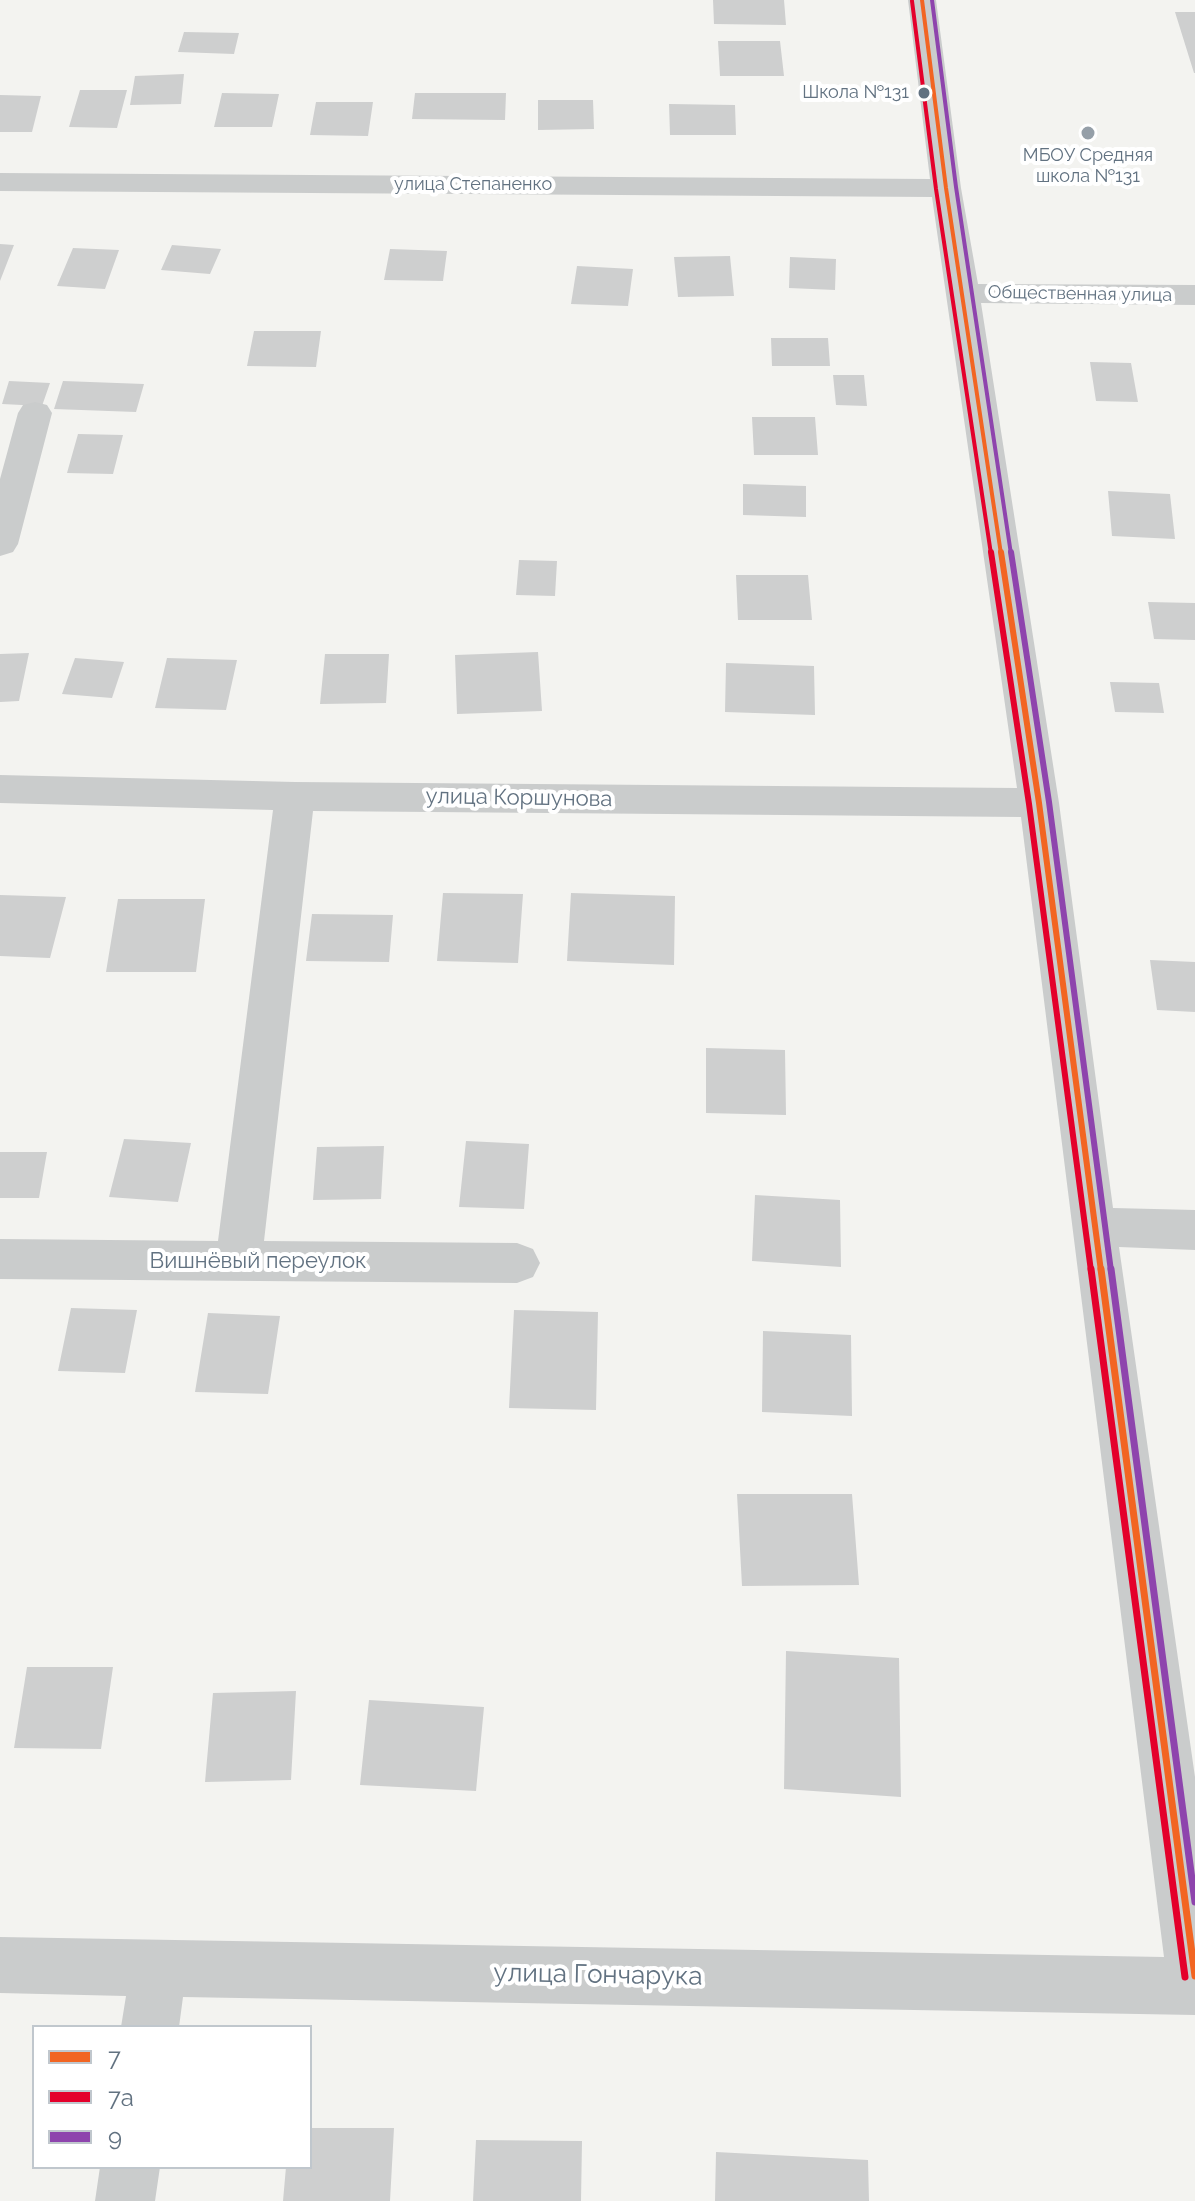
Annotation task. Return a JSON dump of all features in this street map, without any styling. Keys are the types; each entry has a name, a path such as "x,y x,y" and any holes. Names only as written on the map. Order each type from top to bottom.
{"street":[{"path":"922,0 946,188 1039,803 1195,1976"},
{"name":"улица Степаненко","path":"0,182 946,188"},
{"name":"Общественная улица","path":"964,293 1195,295"},
{"path":"0,544 35,413"},
{"name":"улица Коршунова","path":"0,789 295,796 1039,803"},
{"path":"239,1260 295,796"},
{"path":"1093,1227 1195,1230"},
{"name":"Вишнёвый переулок","path":"0,1259 517,1263"},
{"name":"улица Гончарука","path":"0,1965 1195,1986"},
{"path":"150,2025 158,1967"},
{"path":"125,2201 130,2169"}],"building":[{"path":"713,0 784,0 786,25 714,24"},
{"path":"1175,12 1195,12 1195,73 1194,73"},
{"path":"184,32 239,33 234,54 178,52"},
{"path":"718,41 780,41 784,76 720,76"},
{"path":"184,74 181,104 130,105 135,76"},
{"path":"80,90 127,90 117,128 69,127"},
{"path":"222,93 279,94 272,127 214,127"},
{"path":"415,93 506,93 505,120 412,119"},
{"path":"0,95 41,96 32,132 0,132"},
{"path":"538,100 593,100 594,129 538,130"},
{"path":"316,102 373,102 368,136 310,135"},
{"path":"669,104 735,105 736,135 670,135"},
{"path":"0,244 14,245 0,281"},
{"path":"172,245 221,249 210,274 161,270"},
{"path":"73,248 119,250 105,289 57,286"},
{"path":"390,249 447,251 443,281 384,280"},
{"path":"730,256 734,296 678,297 674,257"},
{"path":"790,257 836,259 835,290 789,288"},
{"path":"577,266 633,269 628,306 571,304"},
{"path":"254,331 321,331 316,367 247,366"},
{"path":"771,338 828,338 830,366 772,366"},
{"path":"1090,362 1131,363 1138,402 1096,401"},
{"path":"833,375 864,375 867,406 836,405"},
{"path":"9,381 50,383 42,406 2,404"},
{"path":"63,381 144,384 136,412 54,409"},
{"path":"752,417 815,417 818,455 754,455"},
{"path":"78,434 123,435 113,474 67,473"},
{"path":"743,484 806,486 806,517 743,515"},
{"path":"1108,491 1170,494 1175,539 1112,536"},
{"path":"519,560 557,561 555,596 516,595"},
{"path":"736,575 808,575 812,620 738,620"},
{"path":"1148,602 1195,603 1195,640 1154,639"},
{"path":"538,652 542,711 457,714 455,655"},
{"path":"29,653 19,701 0,702 0,654"},
{"path":"325,654 389,654 386,703 320,704"},
{"path":"75,658 124,662 112,698 62,694"},
{"path":"167,658 237,660 226,710 155,708"},
{"path":"726,663 814,666 815,715 725,712"},
{"path":"1110,682 1159,683 1164,713 1115,712"},
{"path":"443,893 523,894 518,963 437,961"},
{"path":"571,893 675,896 674,965 567,961"},
{"path":"0,895 66,897 50,958 0,956"},
{"path":"118,899 205,899 196,972 106,972"},
{"path":"312,914 393,915 389,962 306,961"},
{"path":"1150,960 1195,962 1195,1012 1157,1010"},
{"path":"706,1048 785,1050 786,1115 706,1113"},
{"path":"124,1139 191,1143 178,1202 109,1197"},
{"path":"466,1141 529,1144 524,1209 459,1207"},
{"path":"384,1146 381,1199 313,1200 317,1147"},
{"path":"0,1152 47,1152 39,1198 0,1198"},
{"path":"755,1195 840,1200 841,1267 752,1261"},
{"path":"71,1308 137,1310 125,1373 58,1371"},
{"path":"514,1310 598,1312 596,1410 509,1408"},
{"path":"208,1313 280,1316 268,1394 195,1392"},
{"path":"763,1331 851,1335 852,1416 762,1412"},
{"path":"737,1494 852,1494 859,1585 742,1586"},
{"path":"786,1651 899,1658 901,1797 784,1789"},
{"path":"27,1667 113,1667 101,1749 14,1748"},
{"path":"296,1691 291,1780 205,1782 213,1693"},
{"path":"369,1700 484,1707 476,1791 360,1785"},
{"path":"312,2128 394,2128 390,2201 283,2201 286,2169 312,2169"},
{"path":"476,2140 582,2141 581,2201 473,2201"},
{"path":"716,2152 868,2160 869,2201 715,2201"}],"transit line":[{"name":"7","path":"922,0 946,188 1039,803 1195,1976"},
{"name":"9","path":"932,0 956,187 1049,802 1195,1902"},
{"name":"7а","path":"912,1 936,189 1029,804 1185,1977"}],"place":[{"name":"Школа №131","path":"924,93"},
{"name":"МБОУ Средняя школа №131","path":"1088,133"}]}
